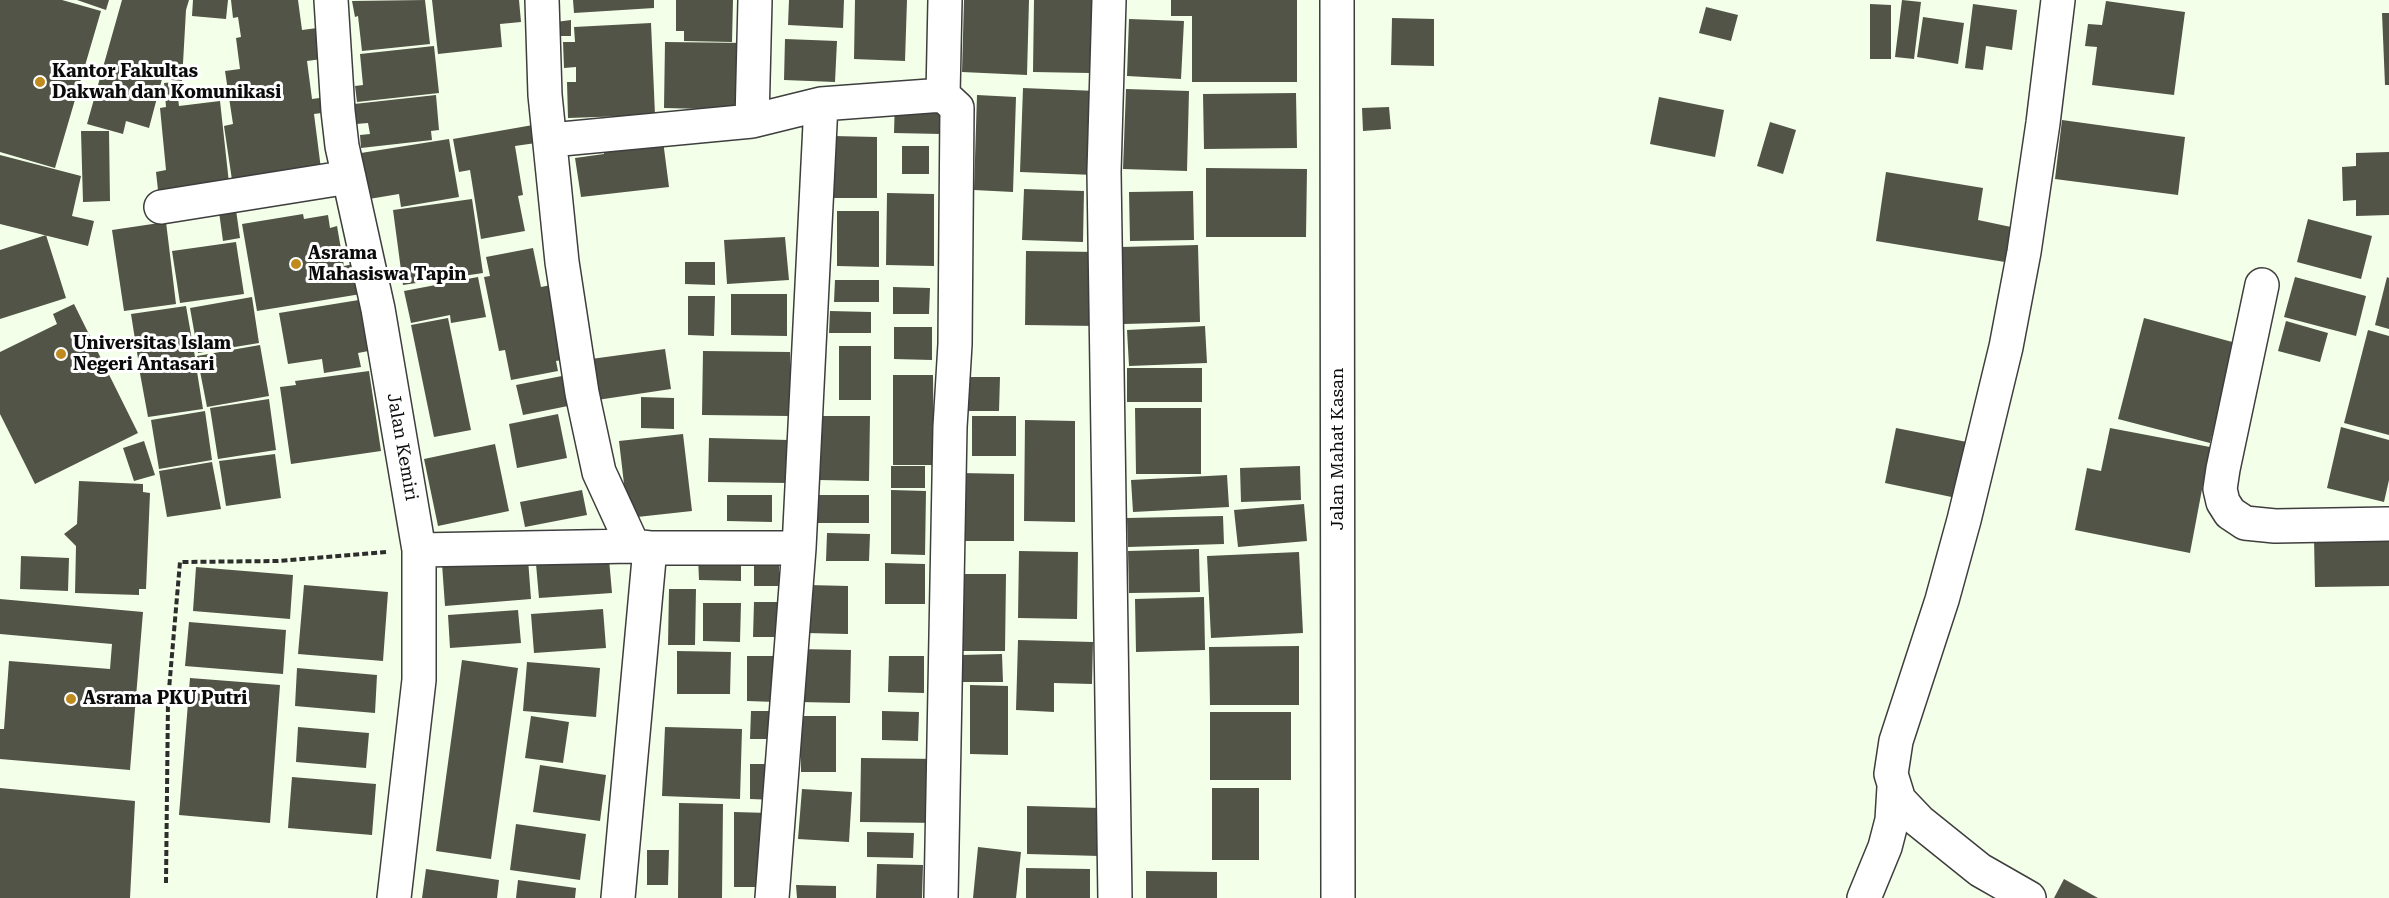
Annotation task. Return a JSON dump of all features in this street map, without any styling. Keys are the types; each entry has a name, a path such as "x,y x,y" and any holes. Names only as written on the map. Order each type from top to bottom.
{"street":[{"name":"Jalan Kemiri","path":"331,0 338,111 349,177 378,309 419,550 419,680 394,898"},
{"path":"542,0 545,95 562,262 582,393 599,472 641,547 618,898"},
{"path":"752,121 754,0"},
{"path":"943,95 945,0"},
{"path":"1109,0 1104,172 1115,898"},
{"name":"Jalan Mahat Kasan","path":"1337,0 1338,898"},
{"path":"2029,898 1980,870 1906,820 1891,774 1896,741 1958,543 2006,347 2026,241 2058,0"},
{"path":"551,140 752,121 821,104 943,95 957,108 955,344 950,439 941,898"},
{"path":"772,898 799,548 821,104"},
{"path":"161,207 349,177"},
{"path":"2262,285 2223,469 2220,489 2223,502 2230,513 2245,523 2275,526 2389,524"},
{"path":"419,550 641,547 799,548"},
{"path":"1864,898 1885,847 1906,820"}],"path":[{"path":"166,883 168,701 180,562 278,561 419,550"}],"building":[{"name":"Kantor Fakultas Dakwah dan Komunikasi","path":"0,0 62,0 101,11 55,168 0,152"},
{"path":"77,0 109,0 106,10"},
{"path":"122,0 189,0 186,10 182,81 162,79 149,128 126,121 123,134 87,124"},
{"path":"193,0 228,0 226,19 192,16"},
{"path":"231,0 298,0 302,30 325,27 329,58 307,61 312,99 327,97 329,112 314,114 321,169 232,180 224,126 233,124 225,71 240,69 236,38 241,37 238,17 233,18"},
{"path":"425,0 430,44 362,51 358,16 355,17 352,1"},
{"path":"432,0 519,0 521,22 500,24 502,47 438,54"},
{"path":"573,0 654,0 654,8 574,13"},
{"path":"676,0 733,0 732,42 684,41 684,31 676,31"},
{"path":"789,0 844,0 843,28 788,25"},
{"path":"855,0 907,0 905,61 854,59"},
{"path":"964,0 1029,0 1027,75 962,72"},
{"path":"1034,0 1092,0 1090,73 1033,72"},
{"path":"1171,0 1297,0 1297,82 1192,82 1192,16 1171,16"},
{"path":"1902,0 1921,2 1914,59 1895,57"},
{"path":"2106,1 2185,12 2174,95 2092,85 2097,47 2085,46 2088,24 2102,25"},
{"path":"1870,4 1891,5 1891,59 1870,59"},
{"path":"1973,4 2017,10 2012,50 1986,46 1983,70 1965,68"},
{"path":"1706,7 1738,15 1731,41 1699,33"},
{"path":"2382,13 2389,13 2389,85 2385,85"},
{"path":"1923,17 1964,23 1958,64 1917,57"},
{"path":"1392,18 1434,19 1434,66 1391,65"},
{"path":"1129,19 1184,21 1181,79 1127,76"},
{"path":"571,20 571,36 556,36 556,22"},
{"path":"651,23 655,115 568,118 567,82 576,82 576,67 564,68 563,42 575,42 574,27"},
{"path":"785,39 837,41 835,82 784,80"},
{"path":"665,42 748,43 748,110 664,108"},
{"path":"434,46 439,93 357,102 355,86 363,85 360,54"},
{"path":"176,82 179,106 220,101 229,183 158,190 156,172 166,170 160,108 166,107 164,83"},
{"path":"1023,88 1097,91 1094,175 1020,172"},
{"path":"1126,89 1189,91 1187,171 1123,169"},
{"path":"1296,93 1297,148 1204,149 1203,94"},
{"path":"436,95 439,130 431,131 432,140 361,148 360,135 370,134 368,123 356,124 354,104"},
{"path":"977,95 1016,97 1013,192 974,190"},
{"path":"1659,97 1724,110 1715,157 1650,144"},
{"path":"895,99 941,100 941,134 894,133"},
{"path":"1389,107 1391,129 1363,131 1362,108"},
{"path":"2062,120 2185,137 2178,195 2055,179"},
{"path":"1770,122 1796,130 1783,174 1757,166"},
{"path":"533,125 536,143 515,146 523,195 518,196 525,231 481,239 470,170 459,172 453,139"},
{"path":"81,131 109,131 110,201 83,202"},
{"path":"662,133 669,187 581,197 575,158 604,154 603,140"},
{"path":"833,136 877,137 877,198 833,198"},
{"path":"449,139 459,197 401,207 399,194 369,199 361,153"},
{"path":"902,146 929,146 929,174 902,174"},
{"path":"2389,152 2389,215 2356,216 2356,200 2343,201 2342,167 2356,166 2356,153"},
{"path":"0,155 81,176 72,216 94,221 88,246 0,224"},
{"path":"1206,168 1307,169 1306,237 1206,237"},
{"path":"1886,172 1983,188 1978,220 2011,227 2005,262 1876,241"},
{"path":"1024,189 1084,191 1083,242 1022,240"},
{"path":"1193,191 1194,240 1130,241 1129,192"},
{"path":"887,193 934,194 934,266 886,265"},
{"path":"472,199 483,273 403,285 393,210"},
{"path":"236,210 240,238 223,241 219,212"},
{"path":"837,211 879,211 879,267 837,266"},
{"name":"Asrama Mahasiswa Tapin","path":"303,214 304,219 328,215 330,228 337,226 344,266 362,262 367,293 257,311 242,224"},
{"path":"2308,219 2372,236 2361,279 2297,262"},
{"path":"166,222 176,304 124,311 112,230"},
{"path":"46,235 66,298 0,319 0,250"},
{"path":"785,237 789,280 727,284 724,240"},
{"path":"236,242 244,294 180,303 172,251"},
{"path":"1198,245 1200,322 1124,324 1121,247"},
{"path":"533,248 541,287 551,285 562,360 556,361 558,371 511,380 505,350 499,351 484,277 490,276 486,257"},
{"path":"1026,251 1098,252 1097,326 1025,325"},
{"path":"685,262 715,262 715,285 685,284"},
{"path":"478,277 486,317 451,323 450,315 411,323 404,291"},
{"path":"2295,277 2366,296 2356,336 2284,317"},
{"path":"2387,277 2389,278 2389,329 2375,325"},
{"path":"835,280 879,280 879,302 834,302"},
{"path":"893,287 930,288 929,314 893,314"},
{"path":"731,294 787,294 787,336 731,335"},
{"path":"688,296 715,296 714,336 688,335"},
{"path":"252,297 259,343 198,353 190,308"},
{"path":"371,298 379,349 358,353 361,367 324,373 322,359 288,364 279,313"},
{"path":"74,304 138,433 35,484 0,414 0,352 57,324 53,314"},
{"path":"186,306 195,357 139,365 131,314"},
{"path":"830,311 871,312 871,333 829,333"},
{"path":"448,318 471,430 434,437 411,325"},
{"path":"2144,318 2236,343 2210,443 2118,419"},
{"path":"2286,321 2328,333 2320,362 2278,351"},
{"path":"1205,326 1207,363 1129,366 1127,330"},
{"path":"894,327 932,327 932,360 894,359"},
{"path":"2368,330 2389,336 2389,435 2344,423"},
{"path":"260,345 269,396 207,407 197,356"},
{"path":"839,346 871,346 871,400 839,400"},
{"path":"665,349 671,389 597,400 591,359"},
{"path":"703,351 790,352 790,416 702,415"},
{"path":"195,359 203,409 148,417 139,368"},
{"path":"1127,368 1202,368 1202,402 1127,402"},
{"path":"369,371 381,451 291,464 280,387 296,385 295,381"},
{"path":"893,375 933,375 934,465 893,465"},
{"path":"562,376 568,406 523,415 516,385"},
{"path":"963,377 1000,377 999,411 962,411"},
{"path":"641,397 674,398 674,429 641,428"},
{"path":"269,399 276,450 218,459 210,408"},
{"path":"1135,408 1201,408 1201,474 1136,474"},
{"path":"205,411 212,460 159,469 151,420"},
{"path":"558,414 567,458 517,468 509,424"},
{"path":"820,416 870,416 869,481 819,480"},
{"path":"972,416 1016,416 1016,456 972,456"},
{"path":"1025,420 1075,421 1075,522 1024,521"},
{"path":"2341,427 2389,440 2389,480 2384,502 2327,488"},
{"path":"1896,428 1972,443 1961,499 1885,483"},
{"path":"2110,428 2210,447 2190,553 2075,530 2087,468 2101,471"},
{"path":"683,434 692,511 628,518 619,441"},
{"path":"709,438 789,440 789,483 708,482"},
{"path":"144,441 155,475 134,481 123,448"},
{"path":"495,444 509,511 438,526 424,459"},
{"path":"275,454 281,498 226,506 219,461"},
{"path":"212,462 221,509 167,517 159,471"},
{"path":"891,466 925,466 925,488 891,488"},
{"path":"1300,466 1301,500 1241,502 1240,468"},
{"path":"960,473 1014,474 1014,541 959,541"},
{"path":"1227,475 1229,507 1133,512 1131,480"},
{"path":"79,481 143,484 143,492 150,493 146,589 139,589 139,595 75,593 76,546 64,534 77,524"},
{"path":"582,490 587,515 525,527 520,502"},
{"path":"891,490 926,491 925,555 891,554"},
{"path":"727,495 772,495 772,522 727,521"},
{"path":"818,495 869,495 869,523 818,523"},
{"path":"1304,504 1307,541 1238,547 1234,510"},
{"path":"1223,516 1224,544 1128,547 1127,518"},
{"path":"827,533 870,534 869,561 826,561"},
{"path":"2389,537 2389,586 2315,587 2314,538"},
{"path":"1199,549 1200,592 1129,593 1128,551"},
{"path":"1019,551 1078,552 1077,619 1018,618"},
{"path":"1299,552 1303,633 1211,638 1207,556"},
{"path":"21,556 69,558 68,591 20,589"},
{"path":"698,557 741,557 741,581 699,580"},
{"path":"528,559 531,599 445,606 442,564"},
{"path":"609,559 612,593 539,598 536,564"},
{"path":"754,559 779,559 779,586 754,586"},
{"path":"885,563 925,564 925,604 885,604"},
{"path":"196,567 293,575 290,619 193,611"},
{"path":"961,574 1006,574 1005,651 961,651"},
{"path":"304,585 388,592 383,661 298,654"},
{"path":"808,585 848,586 848,634 807,633"},
{"path":"669,589 696,589 695,645 668,645"},
{"path":"1204,597 1205,650 1136,652 1135,599"},
{"name":"Asrama PKU Putri","path":"0,599 143,612 130,770 0,759 0,729 4,729 9,661 110,669 112,644 0,634"},
{"path":"754,602 780,602 779,637 753,637"},
{"path":"703,603 741,603 740,642 703,641"},
{"path":"603,609 606,648 534,653 531,614"},
{"path":"518,610 521,643 450,648 448,615"},
{"path":"189,622 286,630 283,674 185,666"},
{"path":"1018,640 1093,642 1092,684 1054,683 1054,712 1016,710"},
{"path":"1299,646 1299,705 1210,705 1209,647"},
{"path":"798,649 851,650 850,703 798,702"},
{"path":"677,651 731,652 730,694 677,694"},
{"path":"1002,654 1003,682 962,682 961,655"},
{"path":"747,656 776,656 776,702 747,701"},
{"path":"889,656 924,656 924,693 888,692"},
{"path":"462,660 518,668 491,859 436,851"},
{"path":"527,662 600,668 596,717 523,711"},
{"path":"297,668 377,675 375,713 295,706"},
{"path":"190,678 280,685 270,823 179,815"},
{"path":"970,685 1008,686 1008,755 970,754"},
{"path":"751,711 776,711 776,739 750,739"},
{"path":"882,711 919,712 918,741 882,740"},
{"path":"1210,712 1291,712 1291,780 1210,780"},
{"path":"531,716 569,722 563,763 525,758"},
{"path":"801,716 836,716 836,772 801,772"},
{"path":"298,727 369,733 366,768 296,762"},
{"path":"665,727 742,729 740,799 662,796"},
{"path":"861,758 939,759 940,823 860,822"},
{"path":"750,764 776,764 776,800 750,799"},
{"path":"540,765 606,775 600,821 533,812"},
{"path":"292,777 376,784 372,835 288,828"},
{"path":"0,788 135,801 130,898 0,898"},
{"path":"1212,788 1259,788 1259,860 1212,860"},
{"path":"802,789 852,792 849,842 798,839"},
{"path":"679,803 723,804 722,898 678,898"},
{"path":"1027,806 1101,808 1100,856 1027,854"},
{"path":"734,812 769,813 769,887 734,887"},
{"path":"516,824 586,834 580,880 510,870"},
{"path":"867,832 914,833 913,858 867,857"},
{"path":"978,847 1021,852 1016,898 973,898"},
{"path":"647,850 669,850 668,885 647,885"},
{"path":"877,864 923,865 922,898 876,898"},
{"path":"1026,868 1090,869 1090,898 1026,898"},
{"path":"426,869 499,880 497,898 422,898"},
{"path":"1146,871 1217,872 1217,898 1146,898"},
{"path":"2064,879 2098,898 2054,898"},
{"path":"518,880 576,888 575,898 516,898"},
{"path":"796,885 836,886 836,898 797,898"}],"place":[{"name":"Kantor Fakultas Dakwah dan Komunikasi","path":"40,82"},
{"name":"Asrama Mahasiswa Tapin","path":"296,264"},
{"name":"Universitas Islam Negeri Antasari","path":"61,354"},
{"name":"Asrama PKU Putri","path":"71,699"}]}
